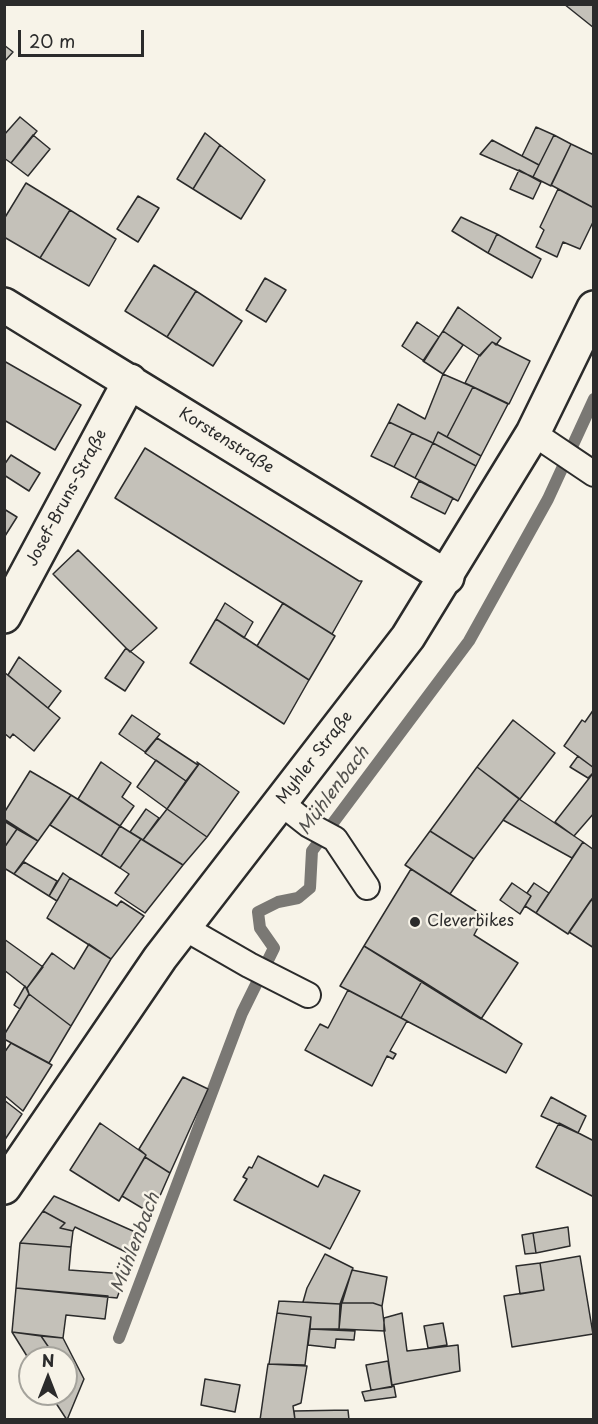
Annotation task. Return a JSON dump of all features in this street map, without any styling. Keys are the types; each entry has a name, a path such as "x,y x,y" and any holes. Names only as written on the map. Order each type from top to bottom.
{"main road":[{"name":"Korstenstraße","path":"4,305 447,577"},
{"name":"Myhler Straße","path":"4,1187 183,927 408,637 447,577 545,441 594,308"},
{"name":"Josef-Bruns-Straße","path":"4,616 130,381"}],"lane":[{"path":"545,441 586,469"},
{"path":"281,803 309,825 334,839 367,887"},
{"path":"183,927 273,979 308,995"}],"building":[{"path":"564,4 594,4 594,28"},
{"path":"4,45 13,52 4,62"},
{"path":"20,117 37,131 11,163 4,158 4,135"},
{"path":"536,127 554,135 539,165 522,156"},
{"path":"205,133 220,145 193,189 177,179"},
{"path":"33,135 50,149 28,176 11,163"},
{"path":"554,135 571,144 551,186 533,177"},
{"path":"492,140 539,165 533,177 480,154"},
{"path":"571,144 594,155 594,208 551,185"},
{"path":"220,145 265,180 241,219 193,189"},
{"path":"519,170 541,182 533,199 510,189"},
{"path":"26,183 70,210 40,258 4,237 4,219"},
{"path":"558,189 594,208 594,220 580,249 563,242 557,257 536,247 544,230 540,227"},
{"path":"138,196 159,208 138,242 117,229"},
{"path":"70,210 116,239 89,286 40,258"},
{"path":"461,217 497,234 488,253 452,231"},
{"path":"497,234 541,259 532,278 488,253"},
{"path":"154,265 196,291 167,337 125,311"},
{"path":"265,278 286,290 266,322 246,310"},
{"path":"196,291 242,321 213,366 167,337"},
{"path":"458,307 501,338 496,345 492,342 480,356 443,331"},
{"path":"417,322 439,337 424,361 402,346"},
{"path":"443,331 463,345 443,374 423,361"},
{"path":"492,342 530,361 509,404 465,383 479,356"},
{"path":"4,361 81,405 55,450 4,420"},
{"path":"443,374 473,387 447,437 438,432 433,443 389,422 398,404 425,419"},
{"path":"473,387 508,404 481,456 447,437"},
{"path":"389,422 412,433 394,467 371,456"},
{"path":"438,432 481,456 476,466 433,443"},
{"path":"412,433 433,443 415,478 394,467"},
{"path":"433,443 476,466 458,501 415,478"},
{"path":"145,448 362,581 332,634 115,498"},
{"path":"11,455 40,473 29,491 4,475 4,465"},
{"path":"419,481 453,498 445,514 411,497"},
{"path":"4,509 17,517 5,536 4,536"},
{"path":"78,550 157,628 130,652 53,574"},
{"path":"225,603 253,622 244,638 216,619"},
{"path":"283,603 335,636 309,680 257,646"},
{"path":"216,619 309,680 284,724 190,663"},
{"path":"126,648 144,662 125,691 105,678"},
{"path":"19,657 61,691 48,708 8,675"},
{"path":"4,672 60,718 34,751 13,734 10,738 4,733"},
{"path":"594,709 594,768 564,746 582,720 585,722"},
{"path":"132,715 160,734 145,752 119,734"},
{"path":"513,720 555,753 520,799 477,767"},
{"path":"157,738 198,765 186,781 145,753"},
{"path":"578,756 594,768 594,772 588,778 570,767"},
{"path":"156,760 186,781 167,809 137,787"},
{"path":"101,762 131,783 122,797 134,806 120,826 78,799"},
{"path":"197,762 239,792 207,837 167,809 199,764"},
{"path":"477,767 519,799 474,859 430,831"},
{"path":"30,771 71,795 38,841 4,819 4,813"},
{"path":"594,772 594,813 574,836 555,822"},
{"path":"71,795 120,826 101,856 50,825"},
{"path":"519,799 583,842 572,858 503,820"},
{"path":"146,809 159,818 143,840 130,832"},
{"path":"167,809 207,837 183,865 143,840"},
{"path":"4,821 17,829 4,848"},
{"path":"120,826 141,839 120,868 101,856"},
{"path":"17,829 38,841 14,874 4,868 4,848"},
{"path":"430,831 474,859 450,894 405,865"},
{"path":"141,839 183,865 145,913 115,893 129,874 120,868"},
{"path":"583,842 594,850 594,896 568,934 536,913"},
{"path":"24,862 57,881 49,896 14,874"},
{"path":"411,869 484,916 474,935 518,963 481,1019 364,946"},
{"path":"63,873 70,878 57,901 49,896"},
{"path":"70,878 117,906 121,901 144,916 111,959 47,918"},
{"path":"512,883 531,896 520,914 500,900"},
{"path":"534,883 549,893 536,913 525,906 531,896 527,893"},
{"path":"591,900 594,901 594,948 569,932"},
{"path":"4,939 43,967 27,988 4,970"},
{"path":"89,944 111,959 71,1026 29,994 27,988 52,953 74,969"},
{"path":"364,946 422,981 401,1018 340,986"},
{"path":"422,981 522,1044 506,1073 401,1018"},
{"path":"25,986 29,994 20,1009 14,1005"},
{"path":"348,990 407,1021 390,1051 396,1054 393,1059 387,1056 372,1086 305,1050 320,1024 328,1028"},
{"path":"29,994 71,1026 49,1063 4,1039 4,1035"},
{"path":"11,1043 52,1065 23,1111 4,1095 4,1053"},
{"path":"183,1077 208,1089 170,1173 145,1157 146,1155 139,1149"},
{"path":"551,1097 586,1116 578,1133 541,1116"},
{"path":"4,1100 22,1114 4,1141"},
{"path":"100,1123 146,1155 119,1201 70,1170"},
{"path":"559,1123 594,1141 594,1197 536,1167"},
{"path":"258,1156 318,1187 324,1175 360,1191 330,1249 234,1200 247,1179 243,1177 249,1167 252,1168"},
{"path":"145,1157 170,1173 152,1214 122,1196"},
{"path":"54,1196 142,1235 134,1256 75,1227 73,1231 60,1228 65,1223 43,1211"},
{"path":"43,1211 65,1223 60,1228 73,1231 71,1247 20,1243"},
{"path":"568,1227 570,1246 536,1253 533,1233"},
{"path":"533,1233 536,1253 525,1254 522,1235"},
{"path":"20,1243 71,1247 69,1270 126,1274 117,1298 16,1288"},
{"path":"325,1254 353,1268 340,1304 303,1302 307,1288"},
{"path":"580,1256 593,1334 512,1347 504,1296 544,1290 540,1263"},
{"path":"540,1263 544,1290 520,1294 516,1266"},
{"path":"352,1270 387,1277 382,1306 373,1303 342,1303"},
{"path":"16,1288 108,1296 105,1319 66,1315 63,1338 12,1332"},
{"path":"342,1299 342,1303 373,1303 382,1306 385,1331 339,1329"},
{"path":"279,1301 340,1304 339,1329 310,1329 311,1317 277,1313"},
{"path":"277,1313 311,1317 305,1365 269,1364"},
{"path":"402,1313 407,1351 458,1345 460,1371 392,1385 384,1318"},
{"path":"443,1323 447,1345 428,1348 424,1326"},
{"path":"310,1329 355,1331 354,1340 336,1339 335,1348 308,1345"},
{"path":"12,1332 41,1336 48,1346 21,1346"},
{"path":"41,1336 63,1338 67,1346 48,1346"},
{"path":"388,1361 392,1387 371,1390 366,1365"},
{"path":"268,1364 307,1366 301,1403 293,1406 295,1420 260,1420"},
{"path":"78,1367 84,1379 78,1393"},
{"path":"205,1379 240,1385 235,1412 201,1405"},
{"path":"394,1386 396,1397 365,1401 362,1392"},
{"path":"58,1406 73,1406 67,1420"},
{"path":"348,1410 349,1420 295,1420 294,1411"}],"waterway":[{"name":"Mühlenbach","path":"119,1338 242,1013 274,948 260,928 258,912 278,902 298,898 310,888 312,851 469,641 548,499 594,399"}],"place":[{"name":"Cleverbikes","path":"415,922"}]}
